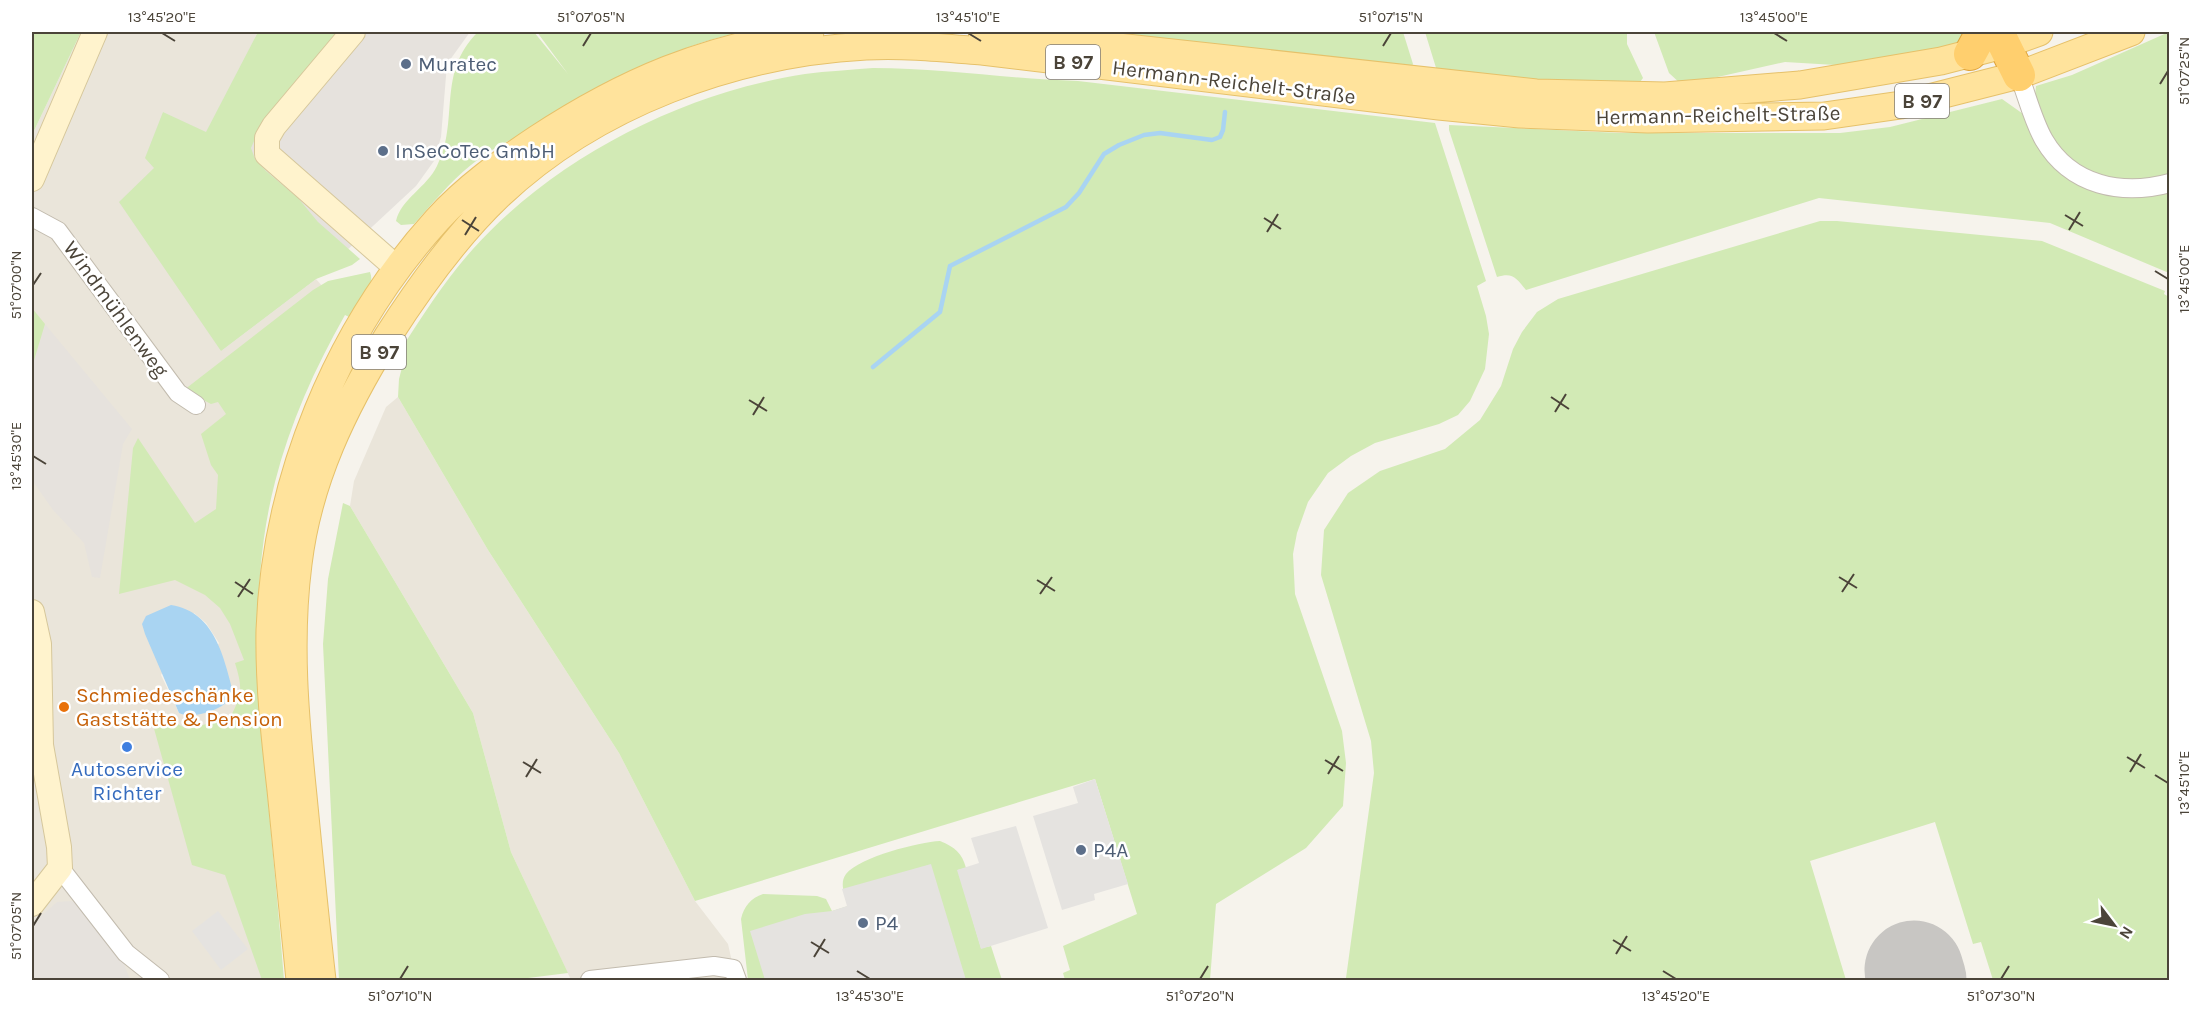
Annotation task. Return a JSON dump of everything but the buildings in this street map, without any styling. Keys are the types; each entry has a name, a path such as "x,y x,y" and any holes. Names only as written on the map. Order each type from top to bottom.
{"highway":[{"path":"2004,38 2019,75"}],"main road":[{"name":"B 97","path":"300,981 271,673 274,579 292,487 324,396 347,349 398,269 437,220 471,187 510,157 587,106 668,67 755,41 810,32"},
{"name":"Hermann-Reichelt-Straße","path":"982,32 1548,94 1665,96 1800,86 2004,38"},
{"name":"B 97","path":"2019,75 2131,32"},
{"name":"Hermann-Reichelt-Straße","path":"322,981 293,702 292,614 306,516 331,441 366,372 421,288 476,219 524,173 599,123 677,87 722,71 794,54 865,46 928,46 1520,114 1648,119 1858,112 1943,96 2019,75"},
{"path":"398,269 421,288"}],"street":[{"path":"32,179 95,32"},
{"path":"353,32 274,126 267,138 267,154 398,269"},
{"path":"2019,75 2044,140 2056,157 2074,172 2085,179 2121,190 2140,190 2169,183"},
{"name":"Windmühlenweg","path":"32,217 58,231 178,393 196,405"},
{"path":"32,612 39,644 36,746 59,847 60,868 126,953 160,981"},
{"path":"32,904 60,868"},
{"path":"590,981 695,975 714,966 735,975"}],"shaded area":[{"path":"81,32 258,32 206,133 163,112 155,168 221,351 316,279 330,295 263,454 245,656 263,980 32,980 32,135","holes":["194,613 206,623 219,643 179,713 161,675"]},
{"path":"258,32 470,32 447,64 441,137 434,161 416,186 316,279 221,351 119,202 154,168 145,158 163,112 206,132"},
{"path":"45,324 132,429 123,444 100,578 92,577 84,543 53,510 32,480 32,367"},
{"path":"398,397 488,550 619,753 695,901 728,944 736,980 571,980 511,852 473,713 350,506 354,481 386,407"},
{"name":"P4A","path":"1095,779 1128,884 1094,894 1095,900 1062,910 1033,816 1078,803 1073,787"},
{"name":"P4A","path":"1016,826 1048,928 981,949 957,870 979,863 971,838"},
{"name":"P4","path":"931,864 966,980 765,980 750,931 805,914 832,911 847,906 842,889"},
{"path":"71,901 82,905 119,950 130,980 32,980 32,924 57,902"},
{"path":"218,911 248,949 221,970 192,931"}],"green space":[{"path":"32,32 81,32 32,135"},
{"path":"258,32 339,32 261,125 251,148 255,159 266,171 298,198 318,222 360,259 352,265 316,279 221,351 119,202 154,168 145,158 163,112 206,132"},
{"path":"478,32 534,32 568,74 537,32 745,32 692,46 617,80 480,158 441,193 414,224 401,225 396,221 399,213 433,173 444,149 457,64 465,48"},
{"path":"1089,32 1403,32 1413,64 1410,70"},
{"path":"1425,32 1627,32 1627,44 1643,78 1640,82 1529,81 1437,71"},
{"path":"1654,32 1973,32 1958,45 1869,67 1785,62 1682,85 1669,73"},
{"path":"2169,32 2169,174 2130,184 2082,171 2053,144 2035,96 2036,86 2072,75"},
{"path":"873,68 1078,81 1435,123 1486,281 1477,286 1489,334 1485,369 1470,401 1458,415 1439,424 1375,443 1351,456 1328,473 1308,502 1297,533 1293,554 1295,594 1342,731 1346,763 1343,806 1306,848 1216,904 1210,980 1065,980 1063,973 1070,970 1063,946 1137,914 1095,779 695,901 619,753 488,550 398,397 399,379 406,352 401,349 453,272 506,216 582,158 668,113 713,96 759,83 805,74"},
{"path":"2002,99 2026,116 2100,193 2137,197 2169,189 2169,273 2050,223 1819,198 1526,290 1514,277 1507,275 1497,277 1449,130 1449,125 1620,133 1840,133 1890,127"},
{"path":"1820,221 2042,241 2165,291 2164,294 2169,297 2169,980 1993,980 1981,942 1973,944 1935,822 1810,861 1846,980 1359,980 1346,978 1374,773 1371,741 1321,575 1324,530 1348,493 1380,471 1445,449 1480,420 1501,386 1513,349 1537,312 1558,299"},
{"path":"370,272 371,284 366,296 353,319 345,315 304,396 281,460 267,520 259,597 259,675 284,980 262,980 225,875 192,865 153,725 166,718 187,729 230,718 240,691 235,663 244,660 230,624 220,608 205,595 175,580 119,594 133,448 138,438 195,523 216,509 218,475 211,465 201,434 226,414 218,402 211,404 184,390 313,290 328,281"},
{"path":"32,308 45,324 32,367"},
{"path":"343,503 350,506 473,713 511,852 568,973 512,980 339,980 323,644 328,579"},
{"name":"P4","path":"940,841 954,848 962,858 966,868 958,870 981,948 991,946 1002,980 748,980 741,919 746,906 755,898 763,894 817,896 826,899 832,911 848,906 843,881 846,874 853,868 876,856 918,844"}],"water":[{"path":"171,605 186,609 198,617 216,639 234,695 217,709 193,715 179,713 142,624 146,616"}],"waterway":[{"path":"873,367 940,312 950,266 1066,207 1079,193 1104,154 1144,135 1160,133 1212,140 1220,137 1225,112"}],"runway":[{"path":"1914,970 1917,980"}],"place":[{"name":"Muratec","path":"406,64"},
{"name":"InSeCoTec GmbH","path":"383,151"},
{"name":"Schmiedeschänke Gaststätte & Pension","path":"64,707"},
{"name":"Autoservice Richter","path":"127,747"},
{"name":"P4A","path":"1081,850"},
{"name":"P4","path":"863,923"}]}
